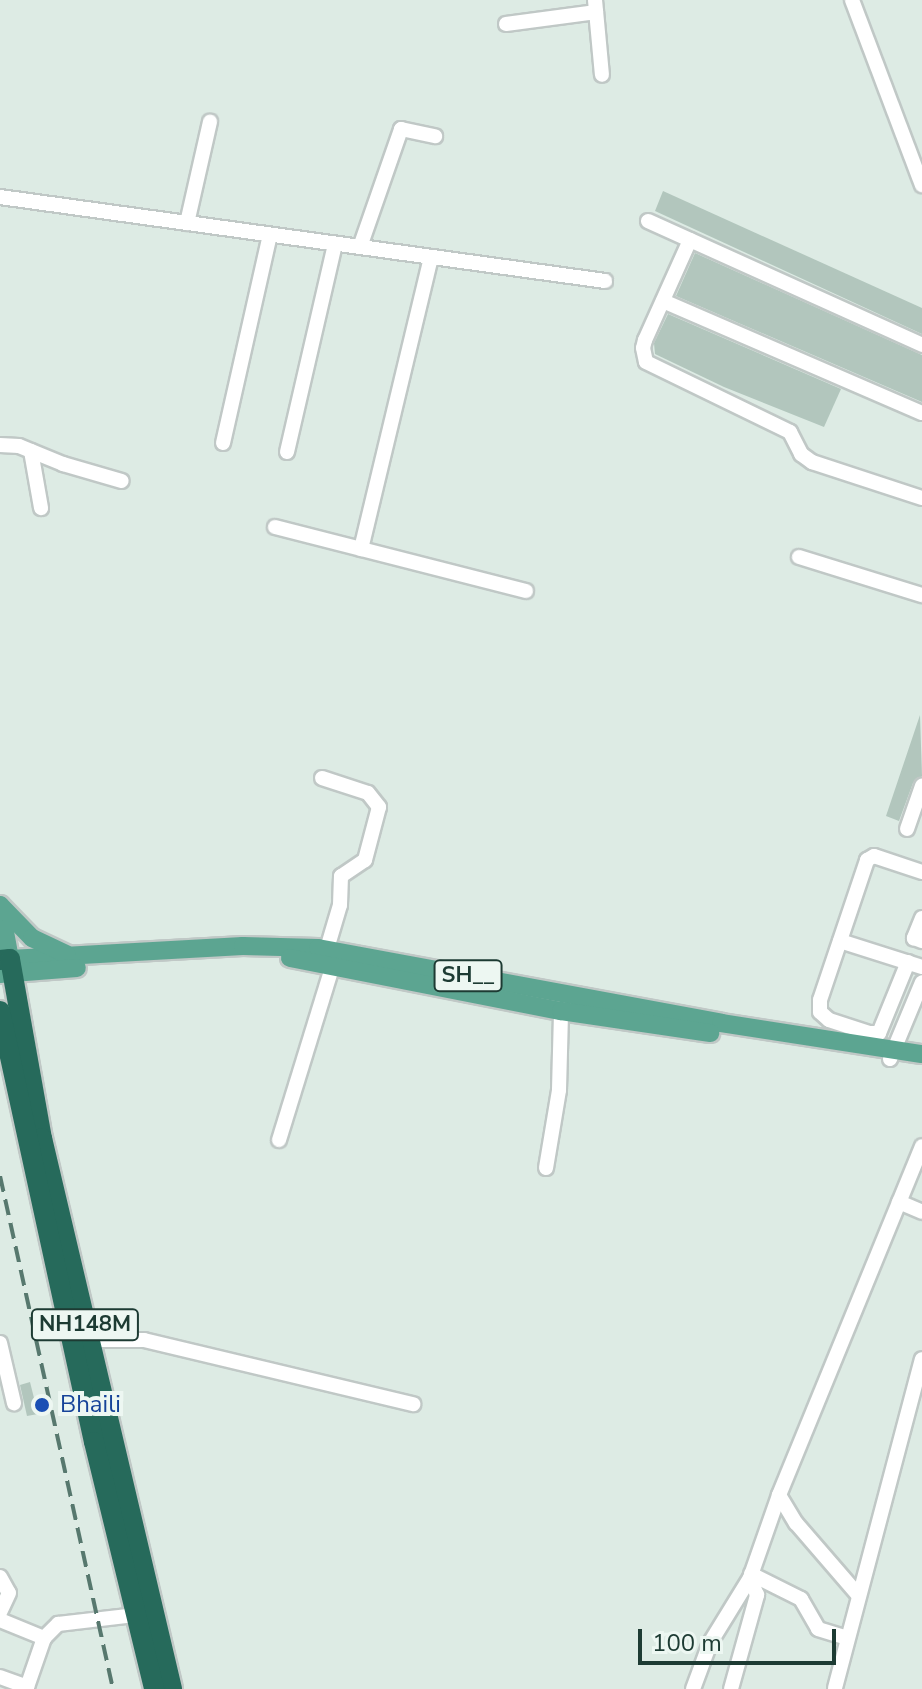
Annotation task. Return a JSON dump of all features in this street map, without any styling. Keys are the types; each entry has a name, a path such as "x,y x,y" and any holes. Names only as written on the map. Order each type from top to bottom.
{"highway":[{"name":"NH148M","path":"5,967 88,1340 172,1689"},
{"name":"NH148M","path":"0,1011 94,1442 154,1689"}],"main road":[{"path":"0,905 32,938 71,956"},
{"path":"0,905 5,967"},
{"name":"SH__","path":"5,967 71,956 243,946 561,1011 892,1054 922,1054"},
{"name":"SH__","path":"5,967 292,958 721,1023 892,1054 922,1066"}],"street":[{"path":"852,0 922,185"},
{"path":"506,24 596,6 602,75"},
{"path":"187,223 210,122"},
{"path":"360,247 401,129 435,136"},
{"path":"0,197 605,281"},
{"path":"648,221 922,345"},
{"path":"223,443 270,235"},
{"path":"690,240 643,348 651,366 783,428 796,439 801,454 812,462 922,498"},
{"path":"287,452 335,244"},
{"path":"361,549 431,257"},
{"path":"663,301 922,413"},
{"path":"0,445 31,451 122,481"},
{"path":"31,451 41,508"},
{"path":"275,527 526,591"},
{"path":"799,557 922,595"},
{"path":"279,1140 324,992 340,905 341,876 365,860 379,807 374,796 322,778"},
{"path":"907,829 922,786"},
{"path":"840,941 915,964 879,1033 869,1033 829,1020 820,1012 820,1000 840,941 869,856 922,872"},
{"path":"922,918 914,938 922,941"},
{"path":"892,1054 922,982"},
{"path":"546,1168 559,1090 561,1011"},
{"path":"693,1689 710,1643 751,1576 779,1495 922,1146"},
{"path":"899,1202 922,1212"},
{"path":"88,1340 144,1340 413,1404"},
{"path":"0,1343 14,1403"},
{"path":"835,1688 922,1359"},
{"path":"779,1495 796,1523 859,1596"},
{"path":"751,1576 793,1592 801,1599 818,1629 847,1638"},
{"path":"731,1689 757,1595 751,1576"},
{"path":"0,1577 9,1593 0,1612"},
{"path":"0,1677 27,1688 44,1638 53,1627 66,1621 136,1615"},
{"path":"0,1620 44,1638"}],"building":[{"path":"663,191 922,308 922,334 655,211"},
{"path":"695,253 922,355 922,402 676,296"},
{"path":"668,314 841,389 824,427 724,387 655,354 654,343"},
{"path":"920,715 922,776 913,783 899,821 886,816"},
{"name":"Bhaili","path":"30,1382 38,1414 27,1416 20,1385"}],"railway":[{"path":"0,1176 113,1689"}],"place":[{"name":"Bhaili","path":"42,1405"}]}
